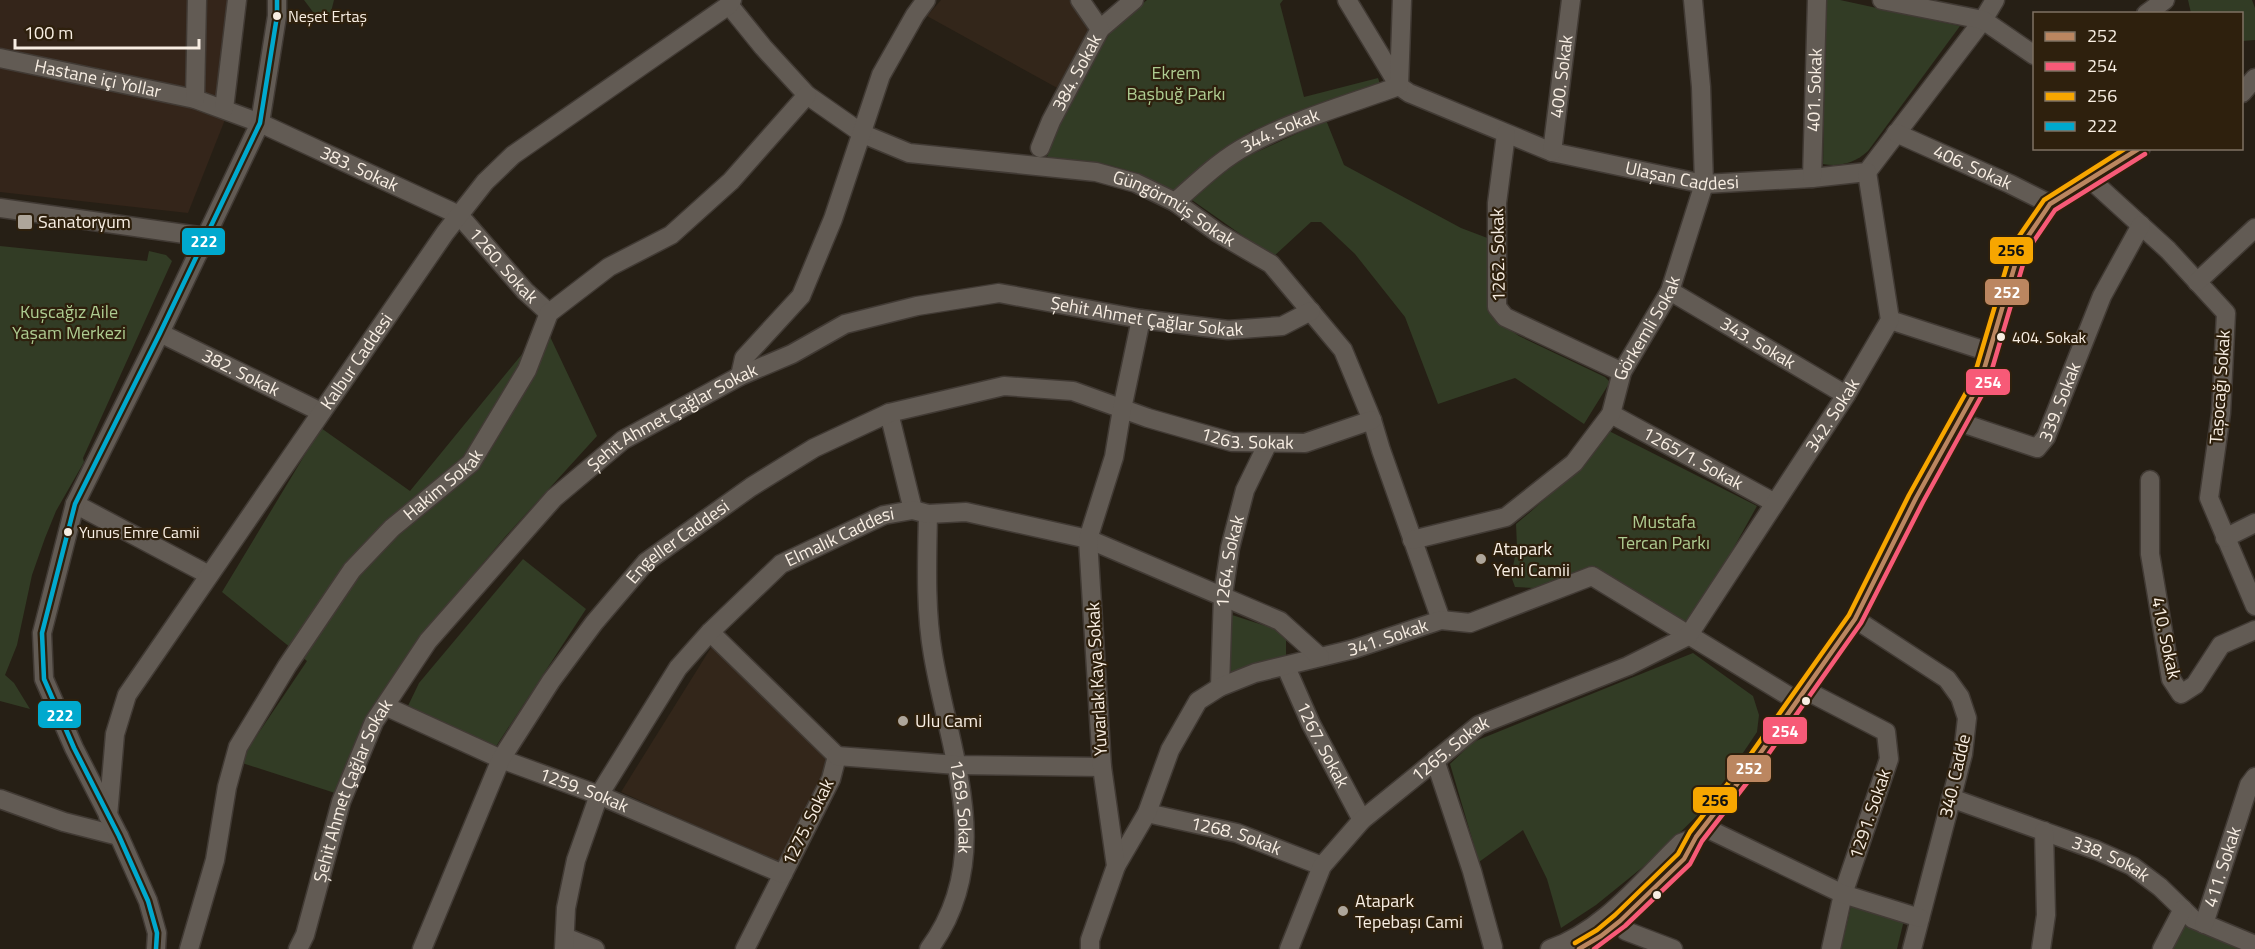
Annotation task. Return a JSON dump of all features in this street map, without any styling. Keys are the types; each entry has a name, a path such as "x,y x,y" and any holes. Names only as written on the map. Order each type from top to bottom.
{"street":[{"path":"195,99 197,0"},
{"path":"224,110 237,0"},
{"path":"156,949 157,933 148,901 119,836 74,748 44,679 42,633 75,504 260,123 277,16 277,0"},
{"path":"740,376 744,358 801,296 833,219 863,134 880,75 926,0"},
{"name":"384. Sokak","path":"1040,148 1051,121 1100,29 1080,0"},
{"path":"1100,29 1134,0"},
{"path":"1347,0 1399,86"},
{"path":"1399,86 1402,0"},
{"name":"400. Sokak","path":"1552,152 1570,0"},
{"name":"Görkemli Sokak","path":"1412,540 1506,517 1574,463 1611,414 1622,372 1671,291 1704,184 1701,87 1693,0"},
{"name":"401. Sokak","path":"1812,178 1817,0"},
{"path":"1883,0 1983,20 2033,55"},
{"path":"1989,352 1890,320 1867,172 1983,20 1995,0"},
{"path":"2149,12 2165,0"},
{"name":"Güngörmüş Sokak","path":"731,2 763,47 807,95 863,134 909,153 1096,172 1136,183 1174,202 1218,233 1271,264 1343,350 1372,420 1441,620"},
{"name":"Kalbur Caddesi","path":"108,816 116,734 127,695 459,215 485,182 513,155 731,2"},
{"name":"Hastane içi Yollar","path":"0,58 195,99 260,123"},
{"path":"2243,91 2255,78"},
{"name":"Ulaşan Caddesi","path":"1399,86 1409,93 1552,152 1704,184 1812,178 1867,172"},
{"name":"344. Sokak","path":"1174,202 1246,146 1269,135 1399,86"},
{"path":"549,313 609,267 671,235 731,181 807,95"},
{"name":"383. Sokak","path":"260,123 459,215"},
{"name":"406. Sokak","path":"1896,133 2050,204"},
{"name":"1262. Sokak","path":"1506,134 1497,202 1497,307 1505,317 1622,372"},
{"path":"1579,949 1623,926 1684,859 1700,832 1755,762 1855,619 1916,498 1980,383 2020,248 2050,204 2138,150"},
{"name":"Taşocağı Sokak","path":"2090,179 2168,250 2226,313 2221,413 2210,498 2255,606"},
{"path":"0,208 206,237"},
{"name":"1260. Sokak","path":"459,215 525,291 549,313"},
{"name":"339. Sokak","path":"1959,422 2037,448 2046,437 2102,296 2141,225"},
{"path":"2197,282 2255,228"},
{"name":"343. Sokak","path":"1671,291 1846,395"},
{"name":"Şehit Ahmet Çağlar Sokak","path":"298,949 304,936 341,802 374,722 428,641 554,498 623,440 740,376 792,354 845,324 917,306 999,293 1142,319 1228,330 1282,326 1311,311"},
{"name":"Hakim Sokak","path":"189,949 216,860 227,787 238,747 288,666 352,570 392,528 471,463 527,370 549,313"},
{"name":"Yuvarlak Kaya Sokak","path":"1090,949 1090,940 1116,866 1102,767 1088,539 1114,457 1142,319"},
{"name":"342. Sokak","path":"1688,636 1846,395 1890,320"},
{"name":"382. Sokak","path":"160,333 321,412"},
{"name":"Engeller Caddesi","path":"422,949 501,759 551,681 646,562 751,486 814,448 889,413 1004,386 1073,391 1122,409"},
{"name":"1263. Sokak","path":"1122,409 1232,442 1305,443 1372,420"},
{"name":"1269. Sokak","path":"889,413 920,512 933,654 957,765 966,836 963,872 950,912 928,949"},
{"name":"1265/1. Sokak","path":"1611,414 1775,503"},
{"name":"1264. Sokak","path":"1220,687 1223,595 1230,548 1245,490 1268,443"},
{"name":"410. Sokak","path":"2150,480 2150,554 2171,679 2181,694 2195,685 2222,645 2255,630"},
{"path":"75,504 209,575"},
{"name":"Elmalık Caddesi","path":"565,943 566,908 576,860 599,795 678,668 710,633 781,564 884,515 966,512 1088,539 1280,621 1320,657"},
{"path":"2225,538 2255,523"},
{"name":"341. Sokak","path":"1116,866 1147,813 1170,750 1198,701 1220,687 1255,673 1354,649 1441,620 1470,623 1592,576 1688,636 1801,695"},
{"name":"340. Cadde","path":"1855,619 1947,679 1960,697 1967,718 1963,754 1912,949"},
{"name":"1275. Sokak","path":"710,633 837,756 831,779 745,949"},
{"name":"1265. Sokak","path":"1289,949 1322,866 1362,820 1479,725 1628,666 1688,636"},
{"name":"1267. Sokak","path":"1286,667 1311,724 1362,820"},
{"name":"1291. Sokak","path":"1801,695 1886,732 1889,759 1843,894 1831,949"},
{"name":"1259. Sokak","path":"385,706 501,759 599,795 783,874"},
{"path":"837,756 957,765 1102,767"},
{"path":"1435,760 1473,871 1493,947"},
{"name":"411. Sokak","path":"2204,924 2249,785 2255,777"},
{"name":"338. Sokak","path":"1951,798 2097,850 2132,866 2160,887 2193,919 2255,945"},
{"path":"0,799 64,822 119,836"},
{"name":"1268. Sokak","path":"1147,813 1237,833 1322,866"},
{"path":"2041,949 2046,915 2044,831"},
{"path":"1700,832 1843,894 1920,918"},
{"path":"1550,949 1581,935 1630,893 1681,843 1700,832"},
{"path":"2162,949 2183,909"},
{"path":"1623,926 1628,949"},
{"path":"1623,926 1673,949"},
{"path":"565,943 595,949"}],"shaded area":[{"path":"0,0 247,0 228,112 188,213 0,192"},
{"path":"941,0 1069,0 1093,31 1061,90 927,16"},
{"path":"712,646 828,760 781,864 621,792"}],"green space":[{"path":"304,0 334,0 330,16 319,20"},
{"name":"Ekrem Başbuğ Parkı","path":"1147,0 1283,0 1280,4 1304,97 1378,78 1381,87 1251,131 1176,192 1133,172 1109,165 1049,162 1047,157 1058,128 1094,58 1114,27"},
{"path":"1826,0 1840,0 1960,26 1868,151 1853,161 1835,165 1823,164"},
{"path":"2188,0 2252,0 2255,8 2255,40 2243,41 2243,12 2191,12"},
{"path":"1326,120 1344,165 1461,228 1490,239 1496,320 1519,336 1605,377 1610,382 1584,424 1515,378 1438,404 1405,317 1355,254 1321,222 1311,222 1273,257 1189,198 1231,164"},
{"name":"Kuşcağız Aile Yaşam Merkezi","path":"0,246 147,261 149,251 166,255 172,261 83,458 84,462 56,511 32,575 17,645 5,675 14,683 30,709 0,701"},
{"path":"545,326 597,436 505,537 434,621 368,716 335,793 239,762 307,661 222,592 321,428 410,491"},
{"name":"Mustafa Tercan Parkı","path":"1609,431 1757,506 1689,628 1595,566 1534,588 1515,587 1511,576 1517,547 1516,524 1565,480"},
{"path":"523,559 586,609 495,748 407,708 419,683"},
{"path":"1226,613 1281,631 1286,638 1286,657 1231,673"},
{"path":"1693,653 1753,696 1759,715 1757,732 1708,805 1654,858 1596,905 1561,928 1547,879 1523,830 1479,862 1450,764 1473,742"},
{"path":"1851,906 1904,920 1897,949 1841,949"},
{"path":"2183,925 2241,949 2170,949"}],"transit line":[{"name":"222","path":"156,949 157,933 148,901 119,836 74,748 44,679 42,633 75,504 260,123 277,16 277,0"},
{"name":"256","path":"1575,943 1597,930 1615,915 1678,854 1690,832 1748,758 1849,615 1909,495 1973,380 2013,245 2044,200 2123,150"},
{"name":"252","path":"1579,949 1620,921 1684,859 1696,837 1754,762 1855,619 1916,498 1980,383 2020,248 2050,204 2137,150"},
{"name":"254","path":"1594,949 1625,926 1690,864 1702,841 1760,766 1861,623 1923,502 1987,386 2027,251 2055,210 2145,154"}],"place":[{"name":"Neşet Ertaş","path":"277,16"},
{"name":"Sanatoryum","path":"25,222"},
{"name":"404. Sokak","path":"2001,337"},
{"name":"Yunus Emre Camii","path":"68,532"},
{"name":"Atapark Yeni Camii","path":"1481,559"},
{"name":"Ulu Cami","path":"903,721"},
{"name":"Atapark Tepebaşı Cami","path":"1343,911"}]}
